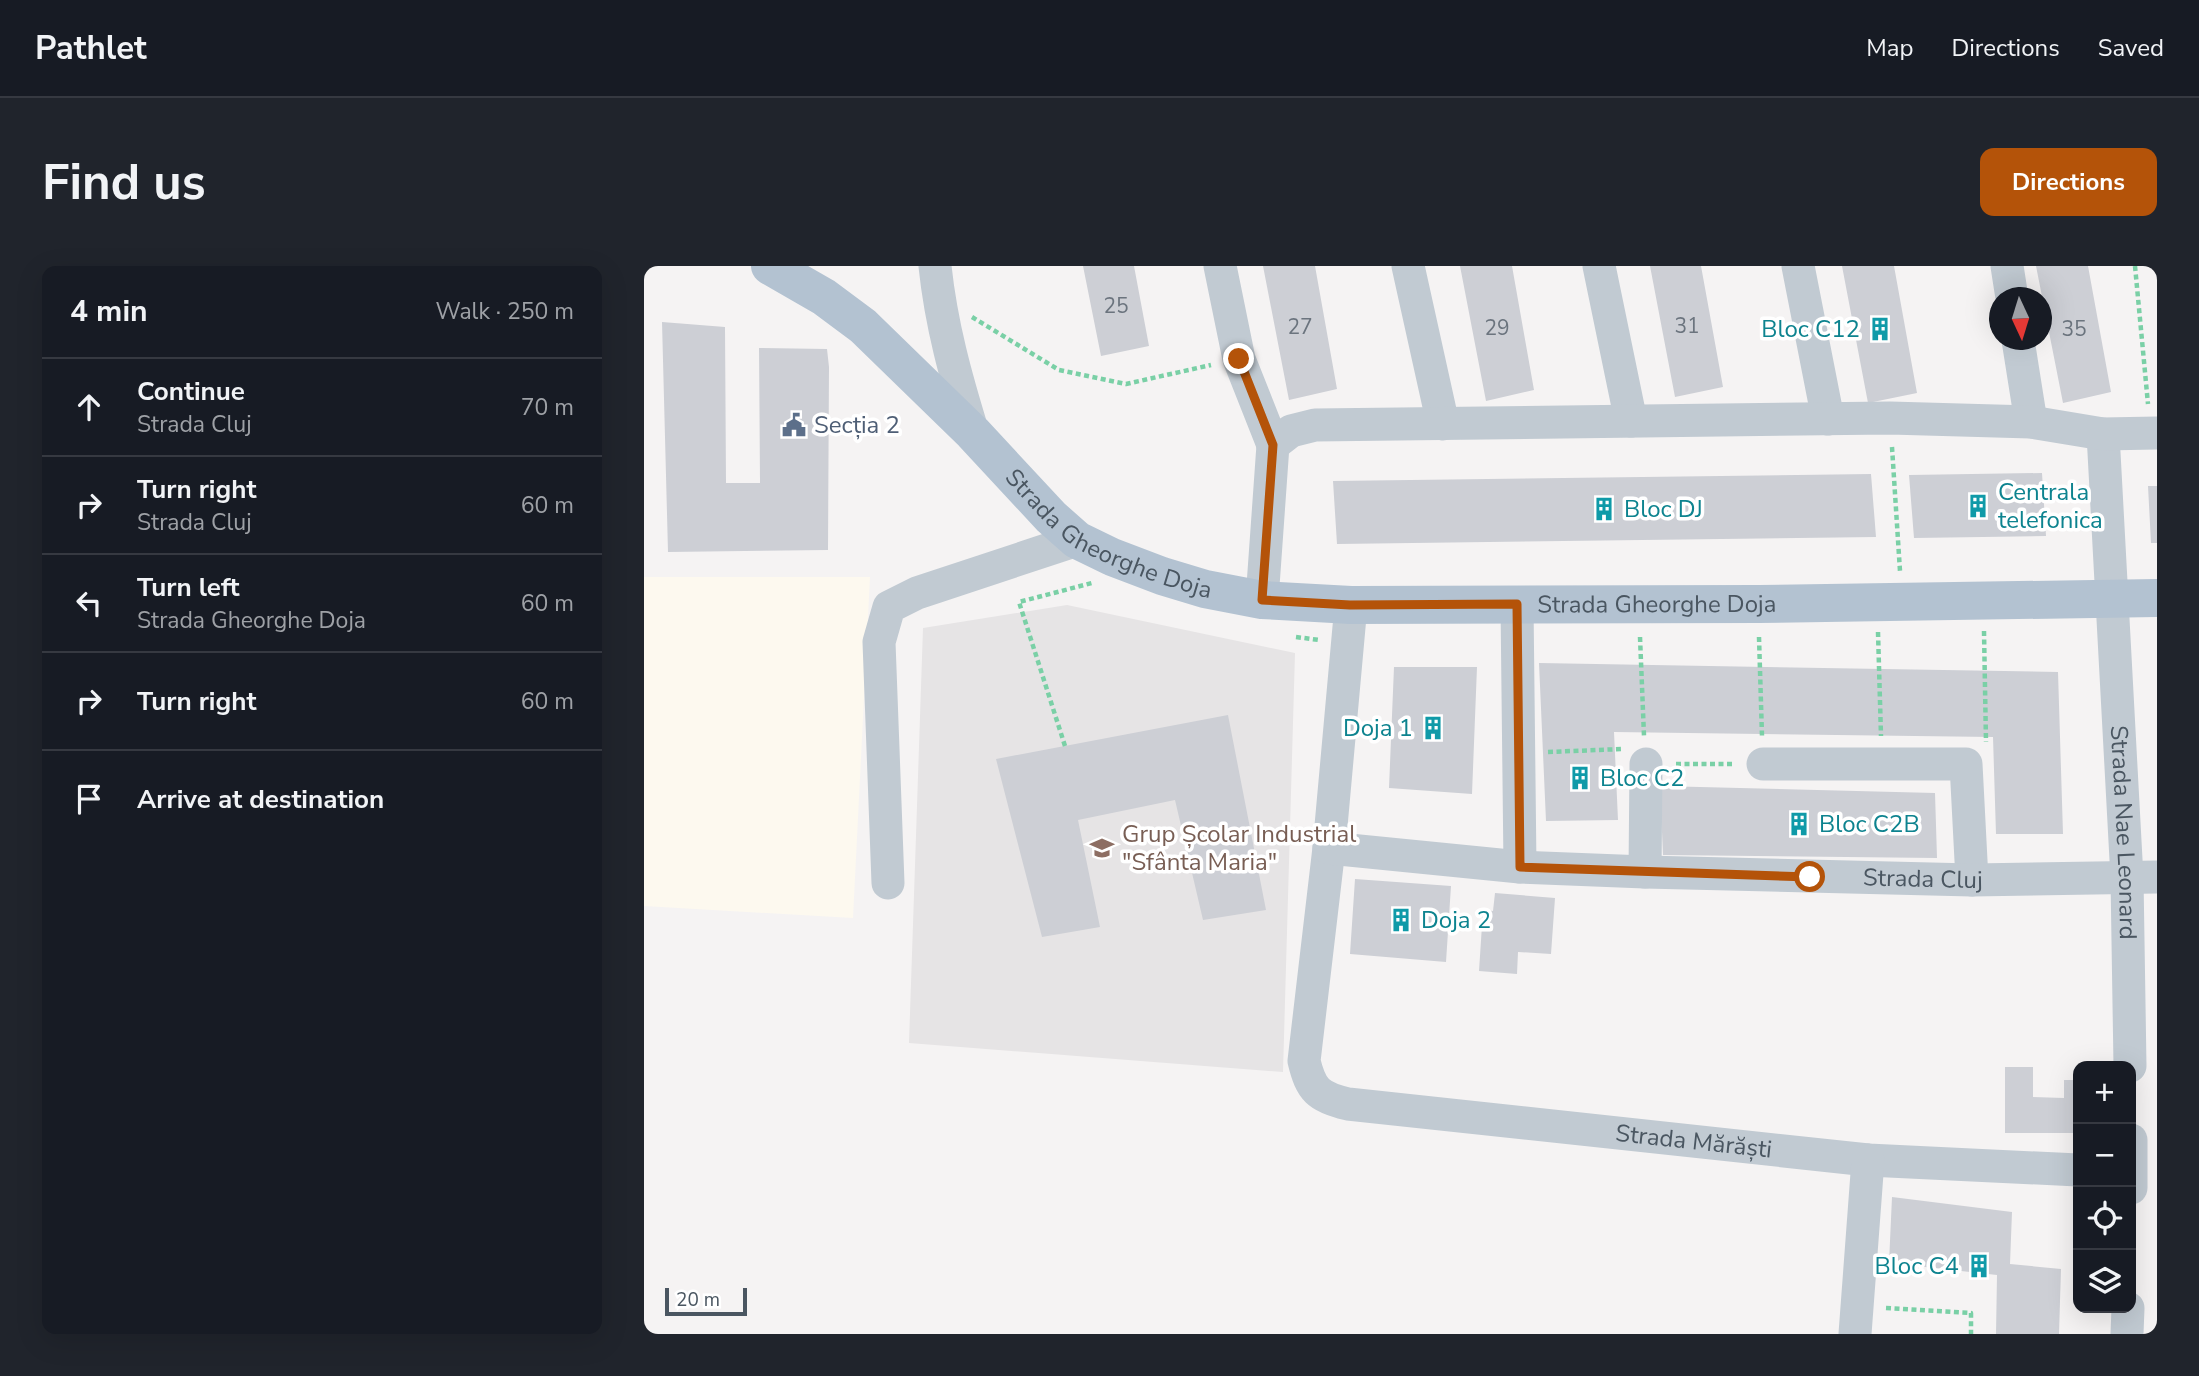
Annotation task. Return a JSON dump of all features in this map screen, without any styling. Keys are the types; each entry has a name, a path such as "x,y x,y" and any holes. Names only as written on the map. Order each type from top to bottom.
{"main road":[{"name":"Strada Gheorghe Doja","path":"770,266 824,297 863,326 973,433 1051,517 1077,540 1112,557 1205,589 1262,600 1350,605 1759,604 1889,592 1984,601 2157,598"}],"street":[{"path":"1220,266 1239,359 1273,445 1262,600"},
{"path":"1408,266 1443,424"},
{"path":"1599,266 1631,421"},
{"path":"1798,266 1828,419"},
{"path":"2007,266 2010,287"},
{"path":"937,281 954,372 973,433"},
{"path":"2020,350 2031,422"},
{"path":"1273,445 1291,431 1315,425 1889,418 2031,422 2103,433 2154,433"},
{"name":"Strada Nae Leonard","path":"2103,433 2112,599 2142,878 2130,1061"},
{"path":"888,883 879,642 889,607 917,593 1077,540"},
{"path":"1517,604 1520,867"},
{"path":"1329,848 1350,605"},
{"path":"1645,756 1645,872"},
{"path":"1763,764 1966,764 1972,880"},
{"name":"Strada Cluj","path":"1329,848 1520,867 1645,872 1972,880 2142,878"},
{"name":"Strada Mărăști","path":"1329,848 1304,1061 1313,1088 1328,1099 1348,1104 1868,1160 2073,1170"},
{"path":"1856,1320 1868,1160"},
{"path":"2136,1172 2157,1173"},
{"path":"2127,1334 2128,1313"}],"path":[{"path":"2134,266 2154,433"},
{"path":"937,281 1059,370 1126,384 1239,359"},
{"path":"1882,764 1889,592 1889,418"},
{"path":"1065,746 1019,602 1094,583"},
{"path":"1966,764 1986,750 1984,601"},
{"path":"1641,604 1645,756"},
{"path":"1520,753 1645,756 1763,764 1759,604"},
{"path":"1294,636 1307,640"},
{"path":"1856,1320 1971,1313 1970,1334"}],"shaded area":[{"path":"644,577 870,577 853,918 644,906"},
{"name":"Grup Școlar Industrial \"Sfânta Maria\"","path":"1067,605 1295,653 1283,1072 909,1043 923,628"}],"building":[{"path":"1083,266 1134,266 1149,346 1101,356"},
{"path":"1263,266 1315,266 1337,389 1289,400"},
{"path":"1460,266 1512,266 1534,390 1486,401"},
{"path":"1650,266 1701,266 1723,387 1675,397"},
{"name":"Bloc C12","path":"1842,266 1894,266 1917,393 1868,403"},
{"path":"2036,266 2088,266 2111,392 2063,403 2052,347 2052,287 2040,287"},
{"name":"Secția 2","path":"662,322 725,327 726,483 760,483 759,348 827,349 828,550 668,552"},
{"name":"Centrala telefonica","path":"2042,473 2046,536 1914,538 1909,475"},
{"name":"Bloc DJ","path":"1871,474 1876,537 1337,544 1333,481"},
{"path":"2148,486 2157,486 2157,543 2151,543"},
{"name":"Bloc C2","path":"1539,663 2058,672 2063,834 1996,834 1993,737 1614,732 1618,820 1546,821"},
{"name":"Doja 1","path":"1394,667 1477,667 1472,794 1389,788"},
{"path":"1228,715 1266,910 1203,920 1175,800 1078,820 1100,927 1042,937 996,759"},
{"name":"Bloc C2B","path":"1660,786 1935,793 1937,858 1663,855"},
{"name":"Doja 2","path":"1355,879 1451,886 1446,962 1350,954"},
{"path":"1495,893 1555,898 1551,954 1518,952 1517,974 1479,971 1483,910 1493,911"},
{"path":"2005,1067 2033,1067 2033,1097 2064,1098 2064,1080 2073,1080 2073,1133 2005,1133"},
{"name":"Bloc C4","path":"1892,1197 2012,1212 2010,1264 2061,1269 2059,1334 1996,1334 1997,1275 1889,1263"}],"place":[{"name":"Bloc C12","path":"1880,329"},
{"name":"Secția 2","path":"794,425"},
{"name":"Centrala telefonica","path":"1978,506"},
{"name":"Bloc DJ","path":"1604,509"},
{"name":"Doja 1","path":"1433,728"},
{"name":"Bloc C2","path":"1580,778"},
{"name":"Bloc C2B","path":"1799,824"},
{"name":"Grup Școlar Industrial \"Sfânta Maria\"","path":"1102,848"},
{"name":"Doja 2","path":"1401,920"},
{"name":"Bloc C4","path":"1979,1266"}],"route":[{"path":"1239,359 1273,445 1262,600 1350,605 1517,604 1520,867 1810,877"}]}
